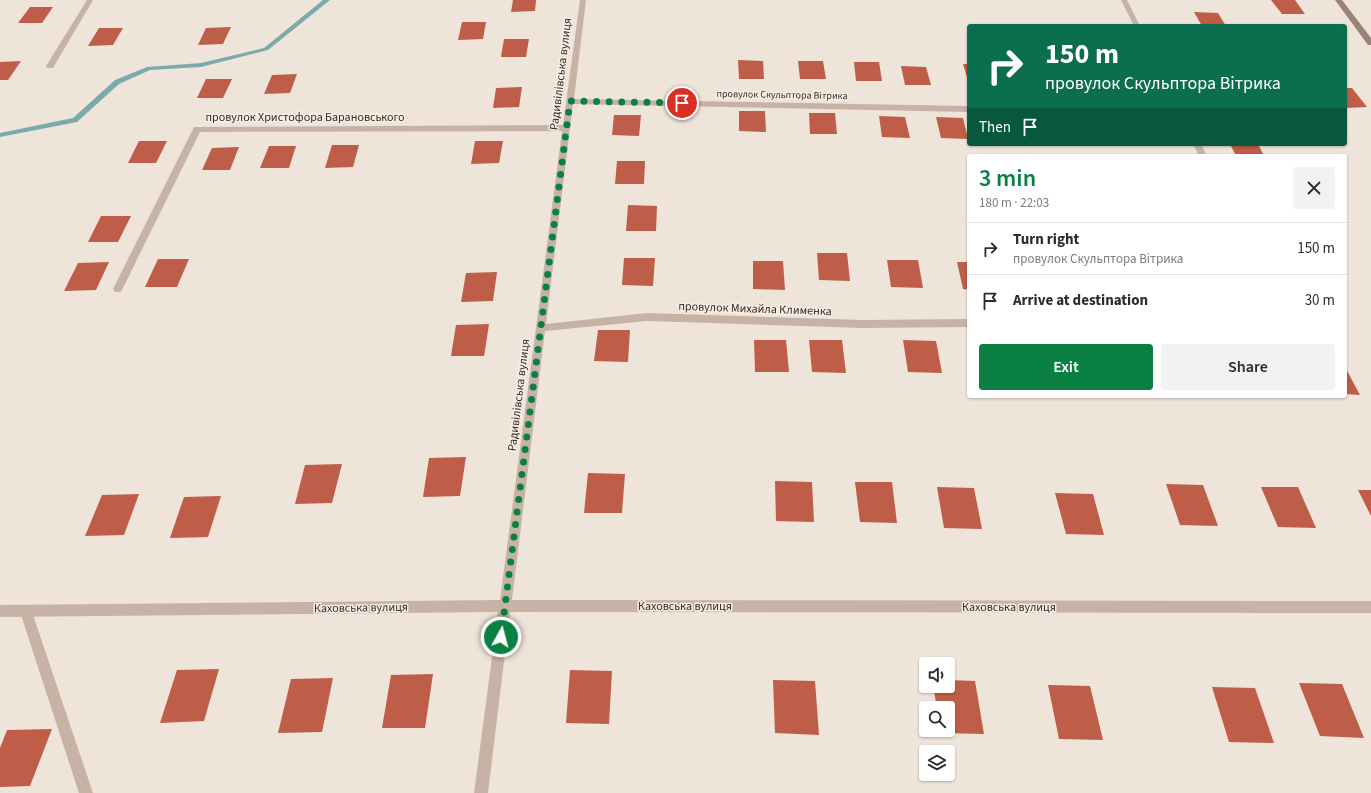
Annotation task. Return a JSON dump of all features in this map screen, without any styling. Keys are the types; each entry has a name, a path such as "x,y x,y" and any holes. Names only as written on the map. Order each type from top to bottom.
{"street":[{"path":"50,66 90,0"},
{"name":"Радивілівська вулиця","path":"481,793 583,0"},
{"path":"1124,0 1136,24"},
{"path":"1338,0 1371,43"},
{"name":"провулок Скульптора Вітрика","path":"570,101 967,109"},
{"name":"провулок Христофора Барановського","path":"118,289 197,129 567,128"},
{"name":"провулок Михайла Клименка","path":"541,328 647,317 863,324 967,323"},
{"name":"Каховська вулиця","path":"0,611 26,612 505,606 1371,607"},
{"path":"26,612 86,793"}],"building":[{"path":"513,0 536,0 535,11 511,12"},
{"path":"1271,0 1295,0 1305,14 1282,14"},
{"path":"30,7 53,7 42,23 18,23"},
{"path":"1194,12 1218,13 1225,24 1201,24"},
{"path":"462,22 486,22 483,39 458,40"},
{"path":"231,27 223,44 198,45 206,28"},
{"path":"99,28 123,28 113,45 88,46"},
{"path":"504,39 529,39 526,57 501,57"},
{"path":"738,60 763,61 764,79 739,79"},
{"path":"21,61 8,80 0,80 0,62"},
{"path":"798,61 823,61 826,79 800,79"},
{"path":"854,62 879,62 882,81 856,81"},
{"path":"963,64 967,64 967,77"},
{"path":"901,66 926,67 931,85 905,85"},
{"path":"297,74 290,93 264,94 272,75"},
{"path":"206,79 232,79 223,98 197,98"},
{"path":"522,87 519,107 493,108 496,88"},
{"path":"1347,88 1352,88 1367,107 1347,108"},
{"path":"739,111 765,111 766,132 739,131"},
{"path":"809,113 835,113 837,134 810,134"},
{"path":"614,115 641,115 639,136 612,135"},
{"path":"879,116 905,117 910,138 882,137"},
{"path":"936,117 963,118 967,139 941,138"},
{"path":"139,141 167,141 156,163 128,163"},
{"path":"475,141 503,141 499,163 471,164"},
{"path":"332,145 359,145 353,167 325,168"},
{"path":"269,146 296,146 289,168 260,168"},
{"path":"1231,146 1259,146 1263,154 1235,154"},
{"path":"239,147 230,170 202,170 212,148"},
{"path":"617,161 645,161 644,184 615,184"},
{"path":"628,205 657,206 656,231 626,231"},
{"path":"101,216 131,216 118,242 88,242"},
{"path":"817,253 847,253 850,281 819,280"},
{"path":"624,258 655,258 653,286 622,285"},
{"path":"158,259 189,259 177,287 145,287"},
{"path":"887,260 918,260 923,288 891,287"},
{"path":"753,261 783,261 785,290 753,289"},
{"path":"109,262 96,290 64,291 78,263"},
{"path":"957,262 967,262 967,290 963,289"},
{"path":"497,272 493,301 461,302 466,273"},
{"path":"489,324 484,356 451,356 456,325"},
{"path":"598,330 630,330 628,362 594,361"},
{"path":"754,340 786,340 789,372 755,372"},
{"path":"809,340 842,340 846,373 812,372"},
{"path":"903,340 936,341 942,373 908,372"},
{"path":"1347,371 1360,395 1347,394"},
{"path":"466,457 460,496 423,497 429,458"},
{"path":"342,464 332,503 295,504 305,465"},
{"path":"588,473 625,474 622,513 584,513"},
{"path":"775,481 812,482 814,522 776,521"},
{"path":"855,482 892,482 897,523 860,522"},
{"path":"1166,484 1203,485 1218,526 1180,525"},
{"path":"937,487 974,488 982,529 944,528"},
{"path":"1261,487 1298,487 1316,528 1278,527"},
{"path":"1358,490 1371,490 1371,516"},
{"path":"1055,493 1093,494 1104,535 1066,534"},
{"path":"139,494 124,535 85,536 102,495"},
{"path":"221,496 208,537 170,538 184,497"},
{"path":"219,669 204,721 160,723 177,670"},
{"path":"570,670 612,671 609,724 566,723"},
{"path":"433,674 425,728 382,728 391,675"},
{"path":"333,678 322,732 278,733 291,679"},
{"path":"773,680 815,681 819,735 775,733"},
{"path":"955,680 975,681 984,734 955,733 955,701 936,701 934,693 955,693"},
{"path":"1299,683 1342,684 1364,738 1320,736"},
{"path":"1048,685 1090,686 1103,740 1059,739"},
{"path":"1212,687 1255,688 1274,743 1229,742"},
{"path":"52,729 30,786 0,787 0,748 7,730"}],"waterway":[{"path":"0,135 75,120 117,82 149,68 201,65 266,49 327,0"}],"route":[{"path":"501,637 570,101 682,103"}]}
